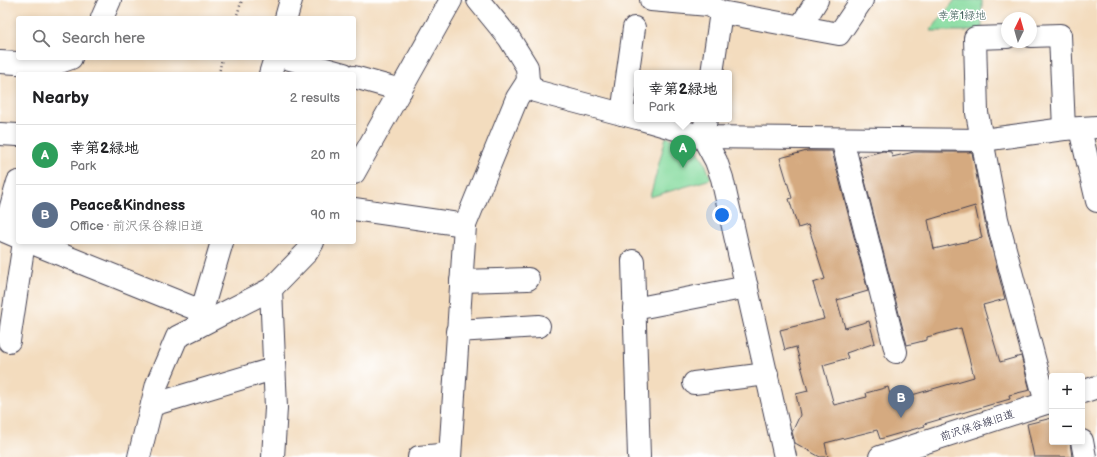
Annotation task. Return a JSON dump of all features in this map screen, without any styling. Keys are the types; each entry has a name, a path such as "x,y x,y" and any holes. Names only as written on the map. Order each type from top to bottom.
{"street":[{"path":"103,16 110,0"},
{"path":"287,16 291,0"},
{"path":"356,170 450,0"},
{"path":"651,0 709,6 721,12 745,8 801,26 839,34 862,0"},
{"path":"801,26 817,0"},
{"path":"487,3 527,67 528,81 535,91 633,117 634,28"},
{"path":"712,70 721,12"},
{"path":"1037,36 1060,35 1097,201"},
{"path":"1001,37 975,38 977,113 997,219 1049,402"},
{"path":"0,62 50,70 68,60"},
{"path":"271,72 274,60"},
{"path":"293,60 337,72"},
{"path":"356,78 401,90"},
{"path":"419,457 450,455 465,225 517,98 528,81"},
{"path":"665,122 704,128 842,139 983,140 1080,128"},
{"path":"704,128 722,178 785,457"},
{"path":"0,134 16,135"},
{"path":"842,139 896,352"},
{"path":"7,232 16,191"},
{"path":"356,209 465,225"},
{"path":"9,341 24,244"},
{"path":"34,244 199,319"},
{"path":"199,319 221,244"},
{"path":"139,457 157,384 177,337 199,319 272,289 307,252 312,244"},
{"path":"633,261 639,457"},
{"path":"461,281 528,279"},
{"path":"634,309 747,287"},
{"path":"272,289 273,370 276,408 273,457"},
{"path":"457,331 539,326"},
{"path":"152,405 273,370"},
{"path":"694,383 767,374"},
{"path":"1085,391 1097,387"},
{"name":"前沢保谷線旧道","path":"880,457 1049,402"},
{"path":"1083,445 1085,457"}],"path":[{"path":"237,16 242,0"},
{"path":"219,72 222,60"}],"green space":[{"name":"幸第1緑地","path":"955,0 982,0 982,31 930,31"},
{"path":"666,137 685,143 696,150 704,161 711,179 650,197"}],"building":[{"path":"807,151 832,151 868,291 837,300 845,328 869,321 875,343 846,353 848,358 823,365 834,405 867,397 866,393 888,387 893,405 913,400 912,395 974,377 961,328 927,337 927,340 907,345 859,157 883,151 891,152 892,157 914,152 972,152 985,222 1005,299 983,305 1000,362 1021,356 1030,390 1009,395 1010,399 924,424 925,426 880,439 877,430 825,443 828,457 820,457 795,443 792,432 800,415 796,394 808,391 796,347 785,350 780,330 824,319 813,283 825,279 808,225 798,228 789,199 792,198 780,158","holes":["975,206 982,238 934,249 928,220"]},
{"path":"1049,419 1049,445 1070,445 1072,457 1034,457 1027,424"}],"place":[{"name":"幸第2緑地","path":"683,168"},
{"name":"Peace&Kindness","path":"901,418"}]}
